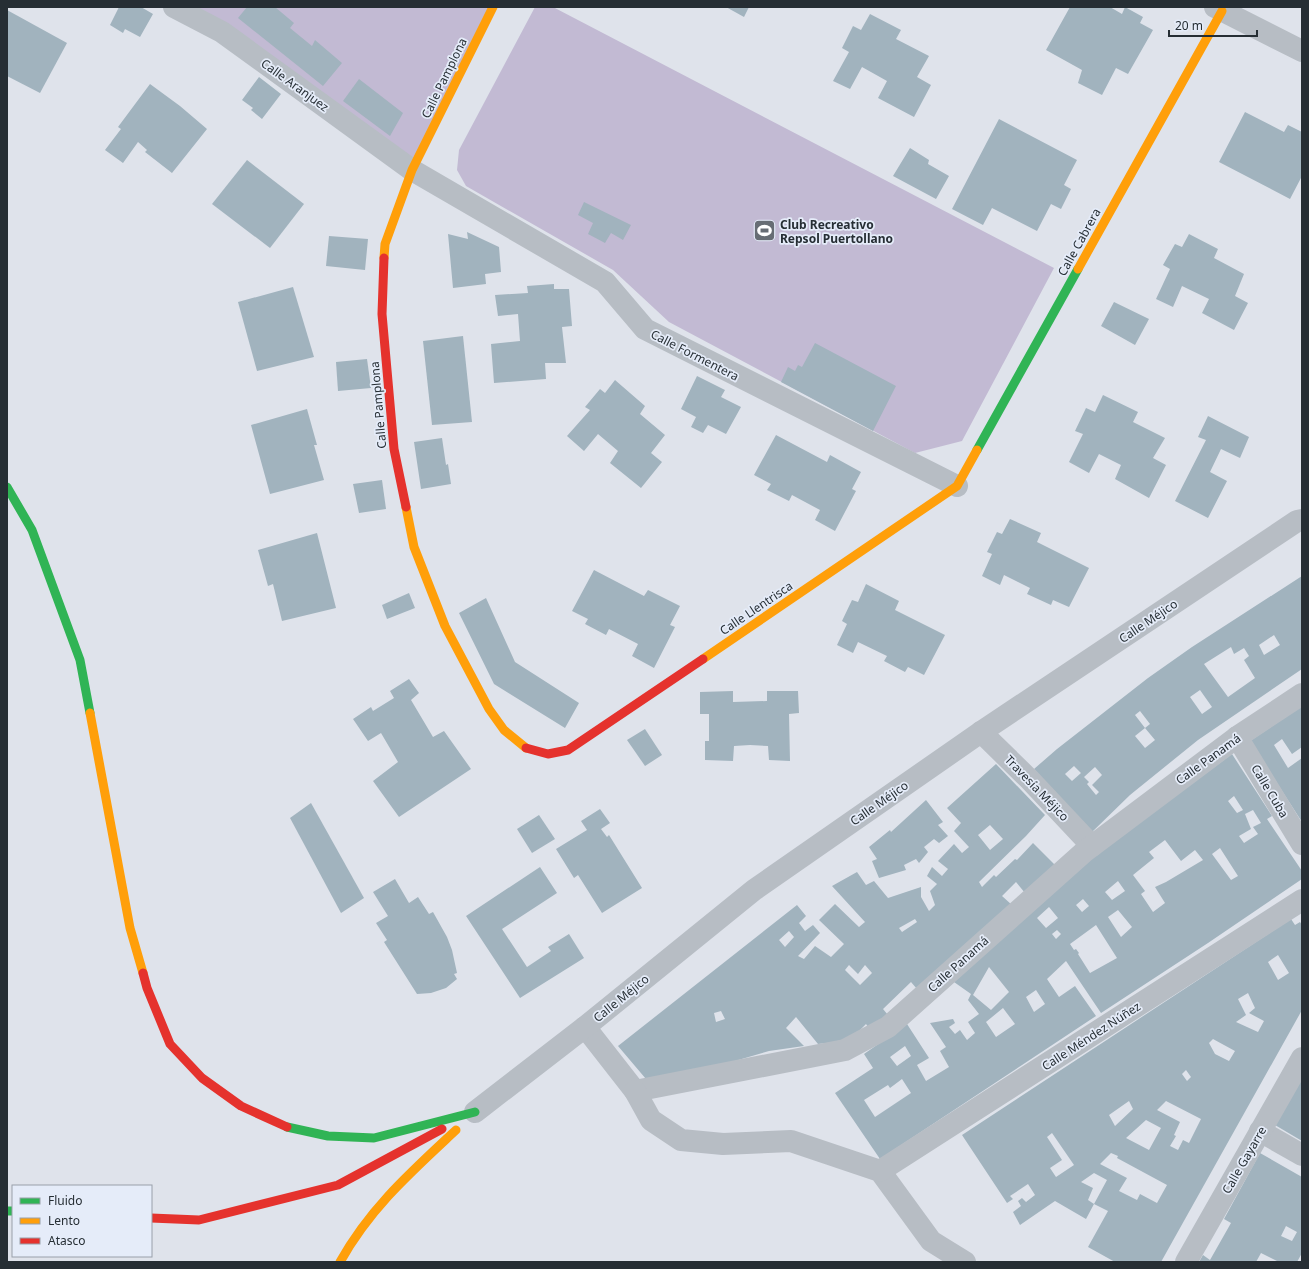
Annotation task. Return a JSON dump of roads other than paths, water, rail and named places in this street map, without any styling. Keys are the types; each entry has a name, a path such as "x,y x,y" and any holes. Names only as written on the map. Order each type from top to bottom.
{"street":[{"name":"Calle Aranjuez","path":"174,7 222,32 412,170"},
{"name":"Calle Pamplona","path":"493,7 412,170 385,244 382,314 394,449 414,547 445,626 489,710 504,730 524,748 548,754 568,750"},
{"path":"1219,9 1302,51"},
{"name":"Calle Cabrera","path":"957,486 1219,9"},
{"name":"Calle Formentera","path":"412,170 605,282 645,329 957,486"},
{"name":"Calle Llentrisca","path":"568,750 957,486"},
{"path":"7,487 32,530 80,660 130,928 146,988 170,1044 202,1078 241,1106 285,1126 328,1136 374,1138 475,1112"},
{"name":"Calle Méjico","path":"475,1112 585,1027 754,890 981,732 1297,521 1302,520"},
{"name":"Calle Panamá","path":"635,1091 845,1050 888,1027 1092,846 1237,737 1302,694"},
{"name":"Travesía Méjico","path":"981,732 1030,780 1092,846"},
{"name":"Calle Cuba","path":"1237,737 1302,844"},
{"name":"Calle Méndez Núñez","path":"880,1171 1302,900"},
{"path":"585,1027 635,1091 651,1120 680,1140 724,1144 791,1140 880,1171 931,1242 965,1262"},
{"name":"Calle Gayarre","path":"1186,1262 1302,1058"},
{"path":"152,1218 199,1220 338,1185 475,1112"},
{"path":"340,1262 346,1249 382,1201 475,1112"},
{"path":"1260,1132 1302,1155"}],"place":[{"name":"Club Recreativo Repsol Puertollano","path":"764,231"}]}
